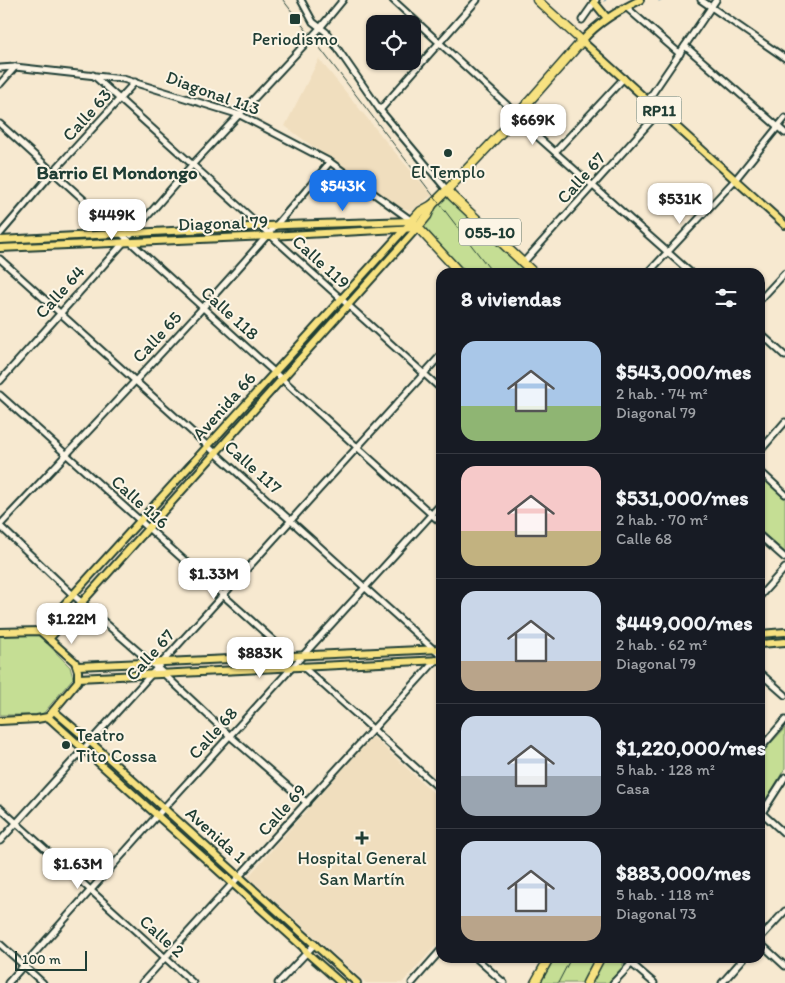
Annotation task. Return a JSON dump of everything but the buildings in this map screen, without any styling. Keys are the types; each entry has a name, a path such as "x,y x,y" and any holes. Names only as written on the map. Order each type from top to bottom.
{"highway":[{"name":"RP11","path":"536,0 582,41"},
{"name":"Avenida 66","path":"412,221 421,211 447,190 517,116 582,41"},
{"name":"055-10","path":"447,190 529,268"},
{"name":"Avenida 66","path":"417,228 427,216 432,204"},
{"name":"Diagonal 113","path":"412,221 417,228"},
{"name":"055-10","path":"417,228 455,268"},
{"path":"535,983 546,963"},
{"path":"587,983 597,963"}],"main road":[{"path":"582,41 597,25 640,0"},
{"path":"595,1 608,18"},
{"name":"RP11","path":"582,41 785,224"},
{"name":"Diagonal 79","path":"0,240 261,226 412,221"},
{"name":"Avenida 66","path":"40,631 412,221"},
{"name":"Diagonal 79","path":"0,248 417,228"},
{"name":"Avenida 66","path":"49,639 417,228"},
{"path":"0,632 40,631 78,666 151,663 160,665 434,649"},
{"path":"765,634 785,632"},
{"path":"765,644 785,642"},
{"path":"78,678 436,655"},
{"path":"0,721 48,717 76,685 78,666"},
{"name":"Avenida 1","path":"54,711 91,742 357,983"},
{"name":"Avenida 1","path":"48,717 341,983"}],"street":[{"path":"301,0 313,22 326,32 380,110 447,190"},
{"name":"Calle 64","path":"0,381 60,312 127,241 192,165 320,28 343,0"},
{"path":"393,0 555,152 685,268"},
{"path":"380,110 477,0"},
{"path":"701,0 785,58"},
{"path":"648,100 716,0"},
{"path":"582,20 595,1"},
{"path":"626,8 680,54"},
{"path":"685,46 785,133"},
{"path":"0,84 15,67"},
{"name":"Diagonal 113","path":"0,68 15,67 93,75 135,82 240,115 330,162 412,221"},
{"name":"Calle 119","path":"93,75 436,385"},
{"path":"555,152 624,78"},
{"name":"Calle 63","path":"0,234 53,172 135,82"},
{"name":"Calle 67","path":"523,263 660,111"},
{"path":"653,268 735,180 785,118"},
{"name":"Calle 118","path":"0,124 127,241 436,518"},
{"name":"Calle 65","path":"0,525 203,308 269,235 330,162"},
{"name":"Calle 117","path":"0,259 434,649"},
{"path":"765,295 785,273"},
{"path":"765,338 785,356"},
{"name":"Calle 67","path":"0,841 436,360"},
{"name":"Calle 116","path":"0,395 291,656 297,665 436,786"},
{"path":"765,444 785,422"},
{"path":"765,476 785,494"},
{"name":"Calle 68","path":"8,983 163,809 297,665 303,656 436,510"},
{"path":"0,525 73,595 151,663"},
{"path":"765,540 785,558"},
{"path":"765,590 785,568"},
{"name":"Calle 69","path":"142,983 436,659"},
{"path":"160,665 163,674 230,736 307,802"},
{"path":"765,678 785,695"},
{"path":"765,743 785,720"},
{"path":"765,809 785,777"},
{"name":"Calle 2","path":"0,808 193,983"},
{"path":"765,818 785,834"},
{"path":"765,933 785,911"},
{"path":"0,944 44,983"},
{"path":"278,983 315,944"},
{"path":"765,948 785,966"},
{"path":"412,983 436,956"},
{"path":"482,963 504,983"},
{"path":"613,983 632,963 654,983"},
{"path":"722,983 740,963"}],"shaded area":[{"path":"319,59 432,195 412,211 391,204 285,126"},
{"name":"Hospital General San Martín","path":"372,736 436,795 436,946 402,983 366,983 248,877"}],"green space":[{"path":"446,196 523,268 461,268 424,227 439,203"},
{"path":"765,477 785,495 785,552 765,534"},
{"path":"38,634 70,667 73,678 42,715 0,715 0,635"},
{"path":"785,728 785,768 765,802 765,750"},
{"path":"550,963 592,963 582,983 538,983"},
{"path":"599,963 623,963 623,966 608,983 589,983"}],"tram line":[{"path":"283,0 489,268"},
{"path":"558,983 568,963"}],"place":[{"name":"Periodismo","path":"295,19"},
{"name":"El Templo","path":"448,153"},
{"name":"Teatro Tito Cossa","path":"66,745"},
{"name":"Hospital General San Martín","path":"362,838"}],"district":[{"name":"Barrio El Mondongo","path":"117,172"}]}
